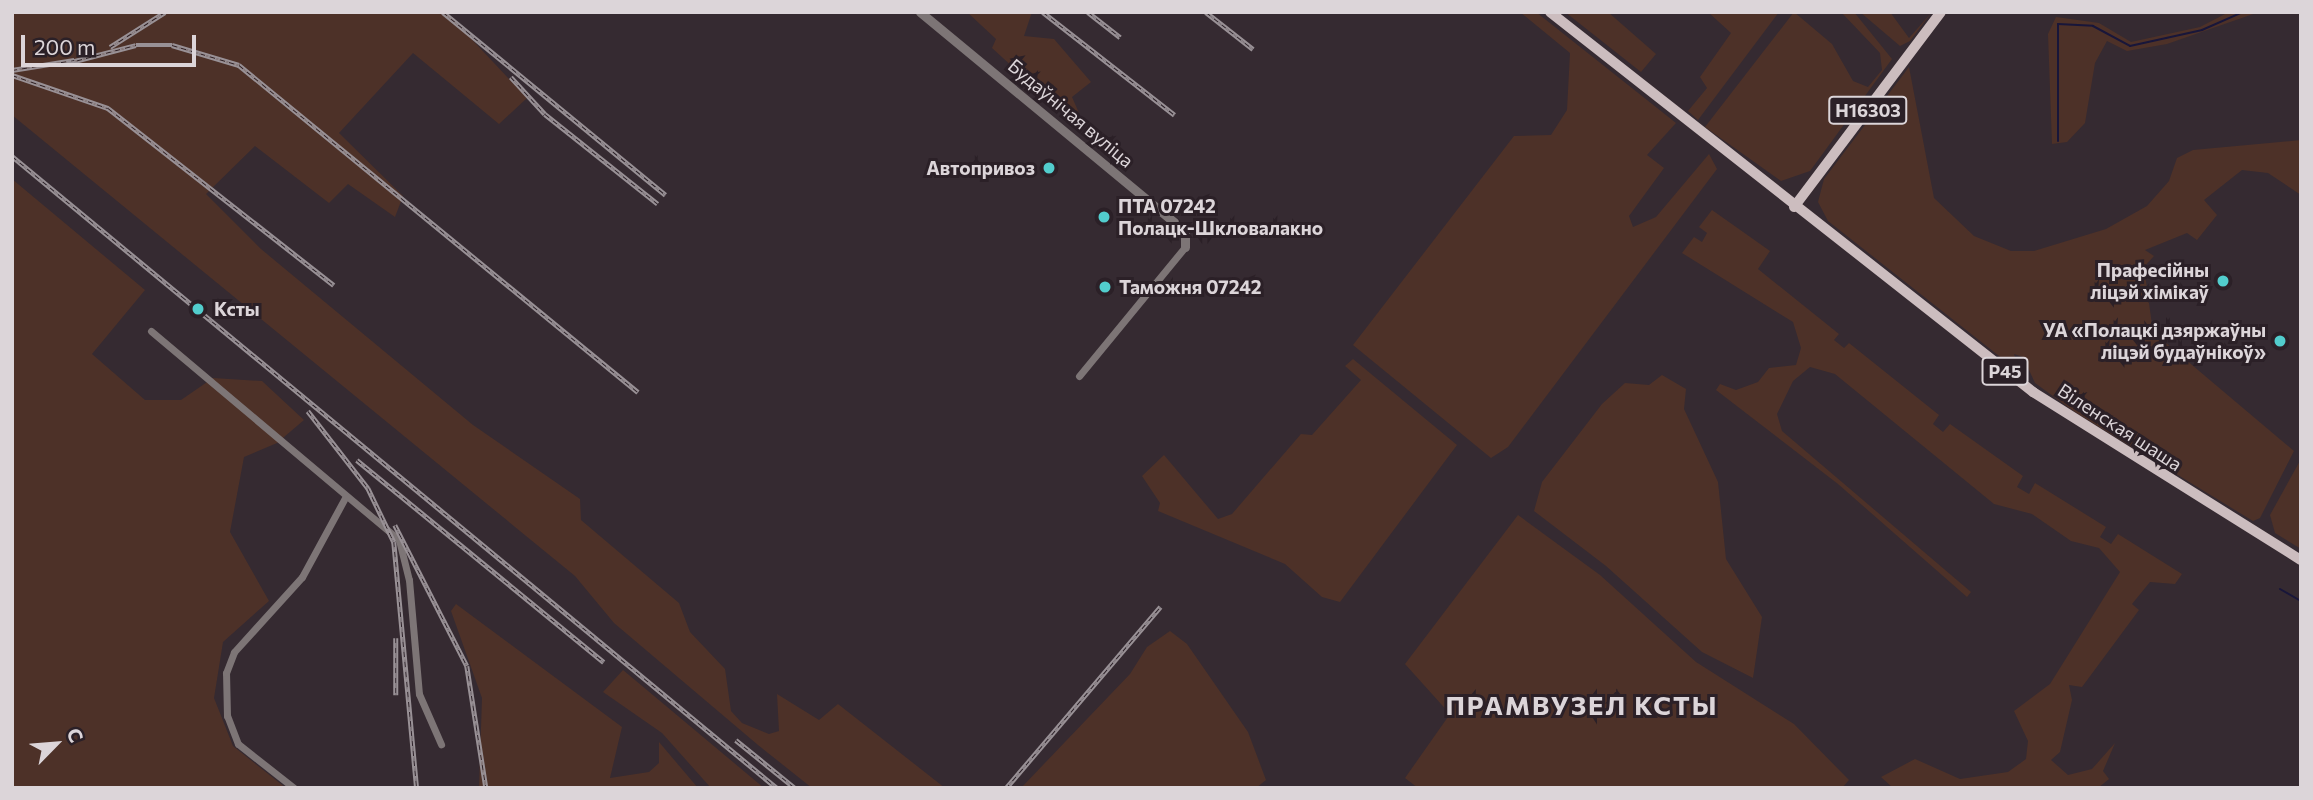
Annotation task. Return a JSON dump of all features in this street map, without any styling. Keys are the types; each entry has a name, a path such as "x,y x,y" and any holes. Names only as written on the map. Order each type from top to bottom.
{"main road":[{"name":"Р45","path":"1550,12 1794,207"},
{"name":"Н16303","path":"1794,207 1941,12"},
{"name":"Віленская шаша","path":"1794,207 2042,398 2301,560"}],"street":[{"name":"Будаўнічая вуліца","path":"920,12 1185,231 1185,247"},
{"path":"1079,376 1185,247"},
{"path":"151,331 399,540 409,580 419,694 441,744"},
{"path":"294,788 238,744 227,716 226,673 234,652 302,577 346,496"}],"shaded area":[{"path":"12,12 446,12 527,98 499,124 413,53 339,133 403,196 395,217 348,184 329,203 255,146 206,194 261,249 473,425 580,499 581,520 679,603 690,632 725,669 731,711 742,723 769,734 779,731 777,694 819,720 838,704 945,788 812,788 758,745 614,623 575,576 12,115"},
{"path":"967,12 1032,12 1024,36 1054,39 1091,82 1072,97 1079,113 1072,121 992,48 996,39"},
{"path":"1520,12 1536,12 1676,123 1647,155 1664,168 1629,216 1633,227 1656,217 1709,154 1717,169 1508,447 1491,458 1353,345 1514,136 1551,135 1567,110 1570,53"},
{"path":"1565,12 1608,12 1656,54 1641,72"},
{"path":"1708,12 1779,12 1698,120 1688,111 1707,88 1700,77 1731,33"},
{"path":"1794,12 1832,44 1853,81 1868,87 1882,70 1880,53 1841,12 1854,12 1892,59 1810,171 1781,181 1705,127"},
{"path":"1860,12 1890,12 1909,38 1932,12 1910,41 1900,46"},
{"path":"2229,12 2259,12 2167,44 2127,51 2107,41 2095,63 2085,123 2067,142 2052,144 2048,34 2056,17 2099,23 2131,42 2200,27"},
{"path":"1909,67 1934,198 1974,236 2011,251 2034,251 2106,229 2147,206 2169,181 2177,158 2193,150 2301,140 2301,195 2268,173 2242,170 2204,200 2217,215 2197,240 2187,233 2145,250 2154,256 2144,267 2153,332 2294,451 2260,518 2253,521 2075,412 2035,383 2023,357 2014,354 2017,363 2008,363 1828,221 1818,202 1824,179"},
{"path":"12,179 145,290 92,354 145,400 181,400 213,378 262,381 304,420 277,443 244,457 230,532 269,601 223,642 214,698 233,746 286,788 12,788"},
{"path":"1712,210 1770,251 1758,269 1839,334 1834,340 1844,348 1849,343 1939,415 1933,424 1943,432 1950,424 2023,476 2017,487 2029,494 2035,483 2106,527 2100,537 2111,544 2118,534 2182,574 2175,584 2150,582 2132,604 2139,610 2082,687 2069,685 2072,700 2060,752 2051,760 2068,775 2092,769 2115,743 2103,771 2109,779 2098,788 1893,788 1881,777 1915,759 1960,779 2008,772 2026,759 2028,741 2014,711 2050,684 2120,572 2099,548 2071,541 2032,514 1994,504 1835,374 1810,367 1793,381 1777,414 1782,431 1971,592 1967,597 1838,484 1716,390 1720,384 1736,390 1758,382 1769,368 1796,365 1801,348 1793,322 1682,253 1694,237 1702,242 1707,233 1699,227"},
{"path":"1353,359 1457,445 1340,602 1322,597 1285,564 1158,511 1160,503 1142,476 1164,455 1218,519 1232,514 1301,434 1312,435 1361,380 1345,366"},
{"path":"1662,375 1686,389 1684,409 1718,482 1726,559 1762,617 1753,678 1702,652 1606,566 1534,511 1542,482 1602,404 1625,383 1649,385"},
{"path":"2301,459 2301,549 2275,533 2270,515"},
{"path":"1518,515 1600,575 1696,662 1794,724 1849,780 1842,788 1418,788 1405,778 1450,714 1405,664"},
{"path":"456,604 622,727 610,778 649,772 659,763 659,742 698,788 479,788 482,698 451,611"},
{"path":"1170,631 1187,644 1248,732 1266,780 1256,788 1021,788 1130,674 1147,647"},
{"path":"623,670 764,788 711,788 662,733 603,692"}],"waterway":[{"path":"2058,141 2058,24 2093,26 2130,46 2202,30 2243,12"},
{"path":"2280,589 2301,601"}],"railway":[{"path":"110,47 165,12"},
{"path":"443,12 666,195"},
{"path":"1043,12 1175,115"},
{"path":"1088,12 1120,37"},
{"path":"1206,12 1253,49"},
{"path":"67,63 136,45 172,45 239,65 638,392"},
{"path":"12,70 74,60"},
{"path":"12,75 108,108 334,285"},
{"path":"511,77 545,114 658,204"},
{"path":"12,156 777,788"},
{"path":"308,411 368,488 394,542 417,788"},
{"path":"357,460 604,662"},
{"path":"395,525 467,666 486,788"},
{"path":"1006,788 1160,607"},
{"path":"396,638 396,695"},
{"path":"736,740 795,788"}],"place":[{"name":"Автопривоз","path":"1049,168"},
{"name":"ПТА 07242 Полацк-Шкловалакно","path":"1104,217"},
{"name":"Прафесійны ліцэй хімікаў","path":"2223,281"},
{"name":"Таможня 07242","path":"1105,287"},
{"name":"Ксты","path":"198,309"},
{"name":"УА «Полацкі дзяржаўны ліцэй будаўнікоў»","path":"2280,341"}],"district":[{"name":"ПРАМВУЗЕЛ КСТЫ","path":"1582,705"}]}
